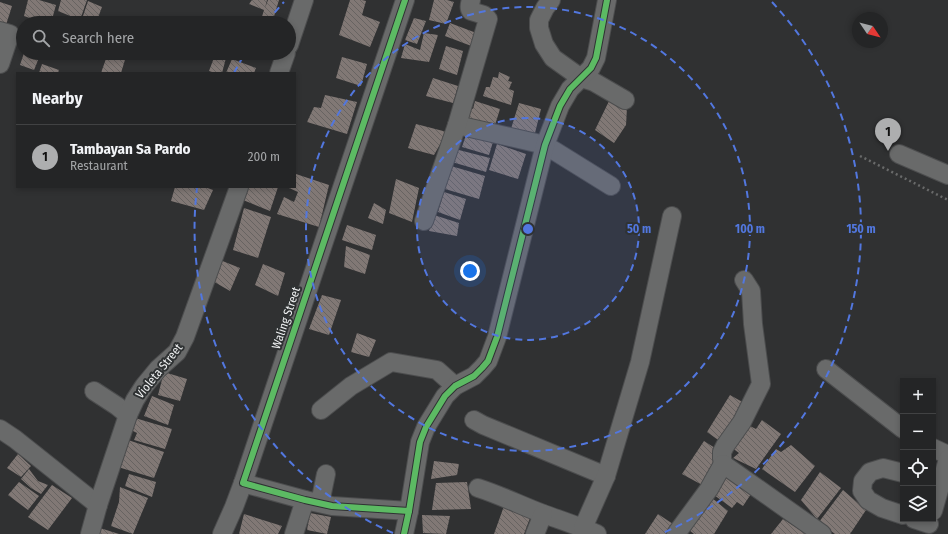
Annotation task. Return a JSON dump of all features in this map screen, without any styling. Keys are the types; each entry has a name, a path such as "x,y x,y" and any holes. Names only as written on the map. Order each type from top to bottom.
{"street":[{"path":"296,24 304,0"},
{"path":"424,221 457,125 488,19 484,15 471,11 469,6 471,0"},
{"path":"551,0 539,20 539,28 544,44 553,58 581,78 594,82 625,100"},
{"path":"404,534 420,442 434,412 445,396 455,386 474,376 488,361 497,338 545,145 560,106 570,88 591,68 596,58 607,0"},
{"name":"Waling Street","path":"222,534 243,483 400,2"},
{"path":"0,31 10,34 0,64"},
{"path":"279,72 284,60"},
{"path":"457,125 545,145 611,186"},
{"path":"899,154 948,175"},
{"name":"Violeta Street","path":"90,534 98,505 128,416 135,400 144,386 158,369 177,352 185,337 238,188"},
{"path":"478,488 590,531 640,362 672,216"},
{"path":"676,534 709,489 723,464 722,452 742,422 761,384 753,324 752,291 744,280"},
{"path":"321,410 351,386 391,362 437,370 455,386"},
{"path":"826,369 900,428"},
{"path":"94,391 117,406 128,416"},
{"path":"474,420 606,476"},
{"path":"0,429 15,439 98,505"},
{"path":"936,449 948,455"},
{"path":"936,489 948,459"},
{"path":"723,464 822,534"},
{"path":"900,472 883,468 870,472 863,481 862,491 868,500 882,508 900,514"},
{"path":"294,534 326,474"},
{"path":"243,483 332,506 409,511"},
{"path":"535,534 543,514"}],"path":[{"path":"860,156 948,200"}],"building":[{"path":"28,0 39,0 56,5 53,16 24,16"},
{"path":"61,0 87,0 81,16 70,16 58,11"},
{"path":"252,0 267,0 265,8 268,0 279,0 274,16 262,16 264,10 249,4"},
{"path":"350,0 366,1 362,15 380,22 370,47 339,35"},
{"path":"434,0 447,0 454,2 446,24 429,20"},
{"path":"88,1 102,7 99,16 83,16"},
{"path":"0,2 12,6 6,25 0,23"},
{"path":"414,18 426,21 417,44 405,40"},
{"path":"450,23 479,34 474,47 445,36"},
{"path":"424,33 438,35 429,62 401,58 405,44 420,50"},
{"path":"446,46 463,51 457,75 439,69"},
{"path":"342,57 367,64 361,86 336,78"},
{"path":"22,60 38,60 34,70 20,65"},
{"path":"106,60 125,60 121,72 101,72"},
{"path":"213,60 225,60 222,72 209,71"},
{"path":"232,60 256,68 254,72 226,72"},
{"path":"42,64 59,70 58,72 39,72"},
{"path":"499,72 510,77 508,81 512,82 509,89 514,91 511,105 483,96 486,87 490,87 493,77 498,78"},
{"path":"433,78 458,86 453,103 426,96"},
{"path":"325,95 357,102 347,134 307,122 314,107 321,108"},
{"path":"611,97 627,108 626,125 614,143 595,130"},
{"path":"475,101 500,109 495,125 466,123"},
{"path":"519,103 541,109 534,137 510,132"},
{"path":"416,124 447,132 434,155 408,148"},
{"path":"466,135 493,142 489,155 462,147"},
{"path":"497,144 526,154 518,179 489,170"},
{"path":"455,149 490,158 486,172 452,162"},
{"path":"451,166 485,176 479,199 445,189"},
{"path":"296,174 329,185 319,227 277,214 284,197 294,202 298,192 289,188 296,188"},
{"path":"396,179 419,188 412,222 389,213"},
{"path":"175,188 208,188 213,190 204,210 171,201"},
{"path":"247,188 278,188 270,211 243,200"},
{"path":"444,192 466,199 460,220 438,212"},
{"path":"374,203 386,210 383,224 368,218"},
{"path":"244,208 271,217 258,258 233,250"},
{"path":"434,215 459,223 457,236 429,231"},
{"path":"347,225 376,235 372,250 342,240"},
{"path":"346,246 370,255 365,274 344,267"},
{"path":"220,260 240,268 230,291 211,280"},
{"path":"263,264 285,273 278,296 255,285"},
{"path":"322,295 341,300 329,335 309,329"},
{"path":"357,333 376,340 369,357 351,352"},
{"path":"164,372 187,379 180,401 158,395"},
{"path":"730,395 746,404 721,442 707,432"},
{"path":"152,396 174,405 168,425 144,416"},
{"path":"135,418 172,429 165,449 134,440 137,433 131,430"},
{"path":"762,420 781,434 756,469 733,458 739,453 731,447 746,424 756,429"},
{"path":"128,440 164,452 154,478 118,467"},
{"path":"704,441 715,448 716,465 704,486 682,474"},
{"path":"791,445 815,466 795,492 762,469 776,449 781,452"},
{"path":"18,454 31,466 21,477 7,468"},
{"path":"434,461 459,464 457,475 431,479"},
{"path":"29,469 38,481 48,485 41,494 21,479"},
{"path":"730,470 755,488 743,506 737,502 732,508 714,495"},
{"path":"820,472 841,488 817,519 801,500"},
{"path":"129,474 156,482 152,497 125,486"},
{"path":"19,482 39,496 28,510 8,495"},
{"path":"467,482 471,509 432,510 436,483"},
{"path":"52,485 72,498 48,530 28,517"},
{"path":"120,487 148,498 133,534 111,526 119,502"},
{"path":"843,490 866,510 850,534 835,534 819,522"},
{"path":"712,498 728,511 714,534 694,534 689,530"},
{"path":"504,506 530,518 524,534 494,534"},
{"path":"310,513 331,517 327,534 307,530"},
{"path":"244,514 282,526 278,534 239,534"},
{"path":"658,514 676,526 671,534 645,534"},
{"path":"422,515 450,516 446,534 423,533"},
{"path":"783,519 806,534 771,534"},
{"path":"100,528 119,534 98,534"}],"cycle path":[{"path":"405,0 243,483 332,506 409,511"},
{"path":"404,534 420,442 426,427 445,396 455,386 474,376 488,361 497,337 545,145 560,106 570,89 591,68 596,58 607,0"}],"place":[{"name":"Tambayan Sa Pardo","path":"888,151"}]}
